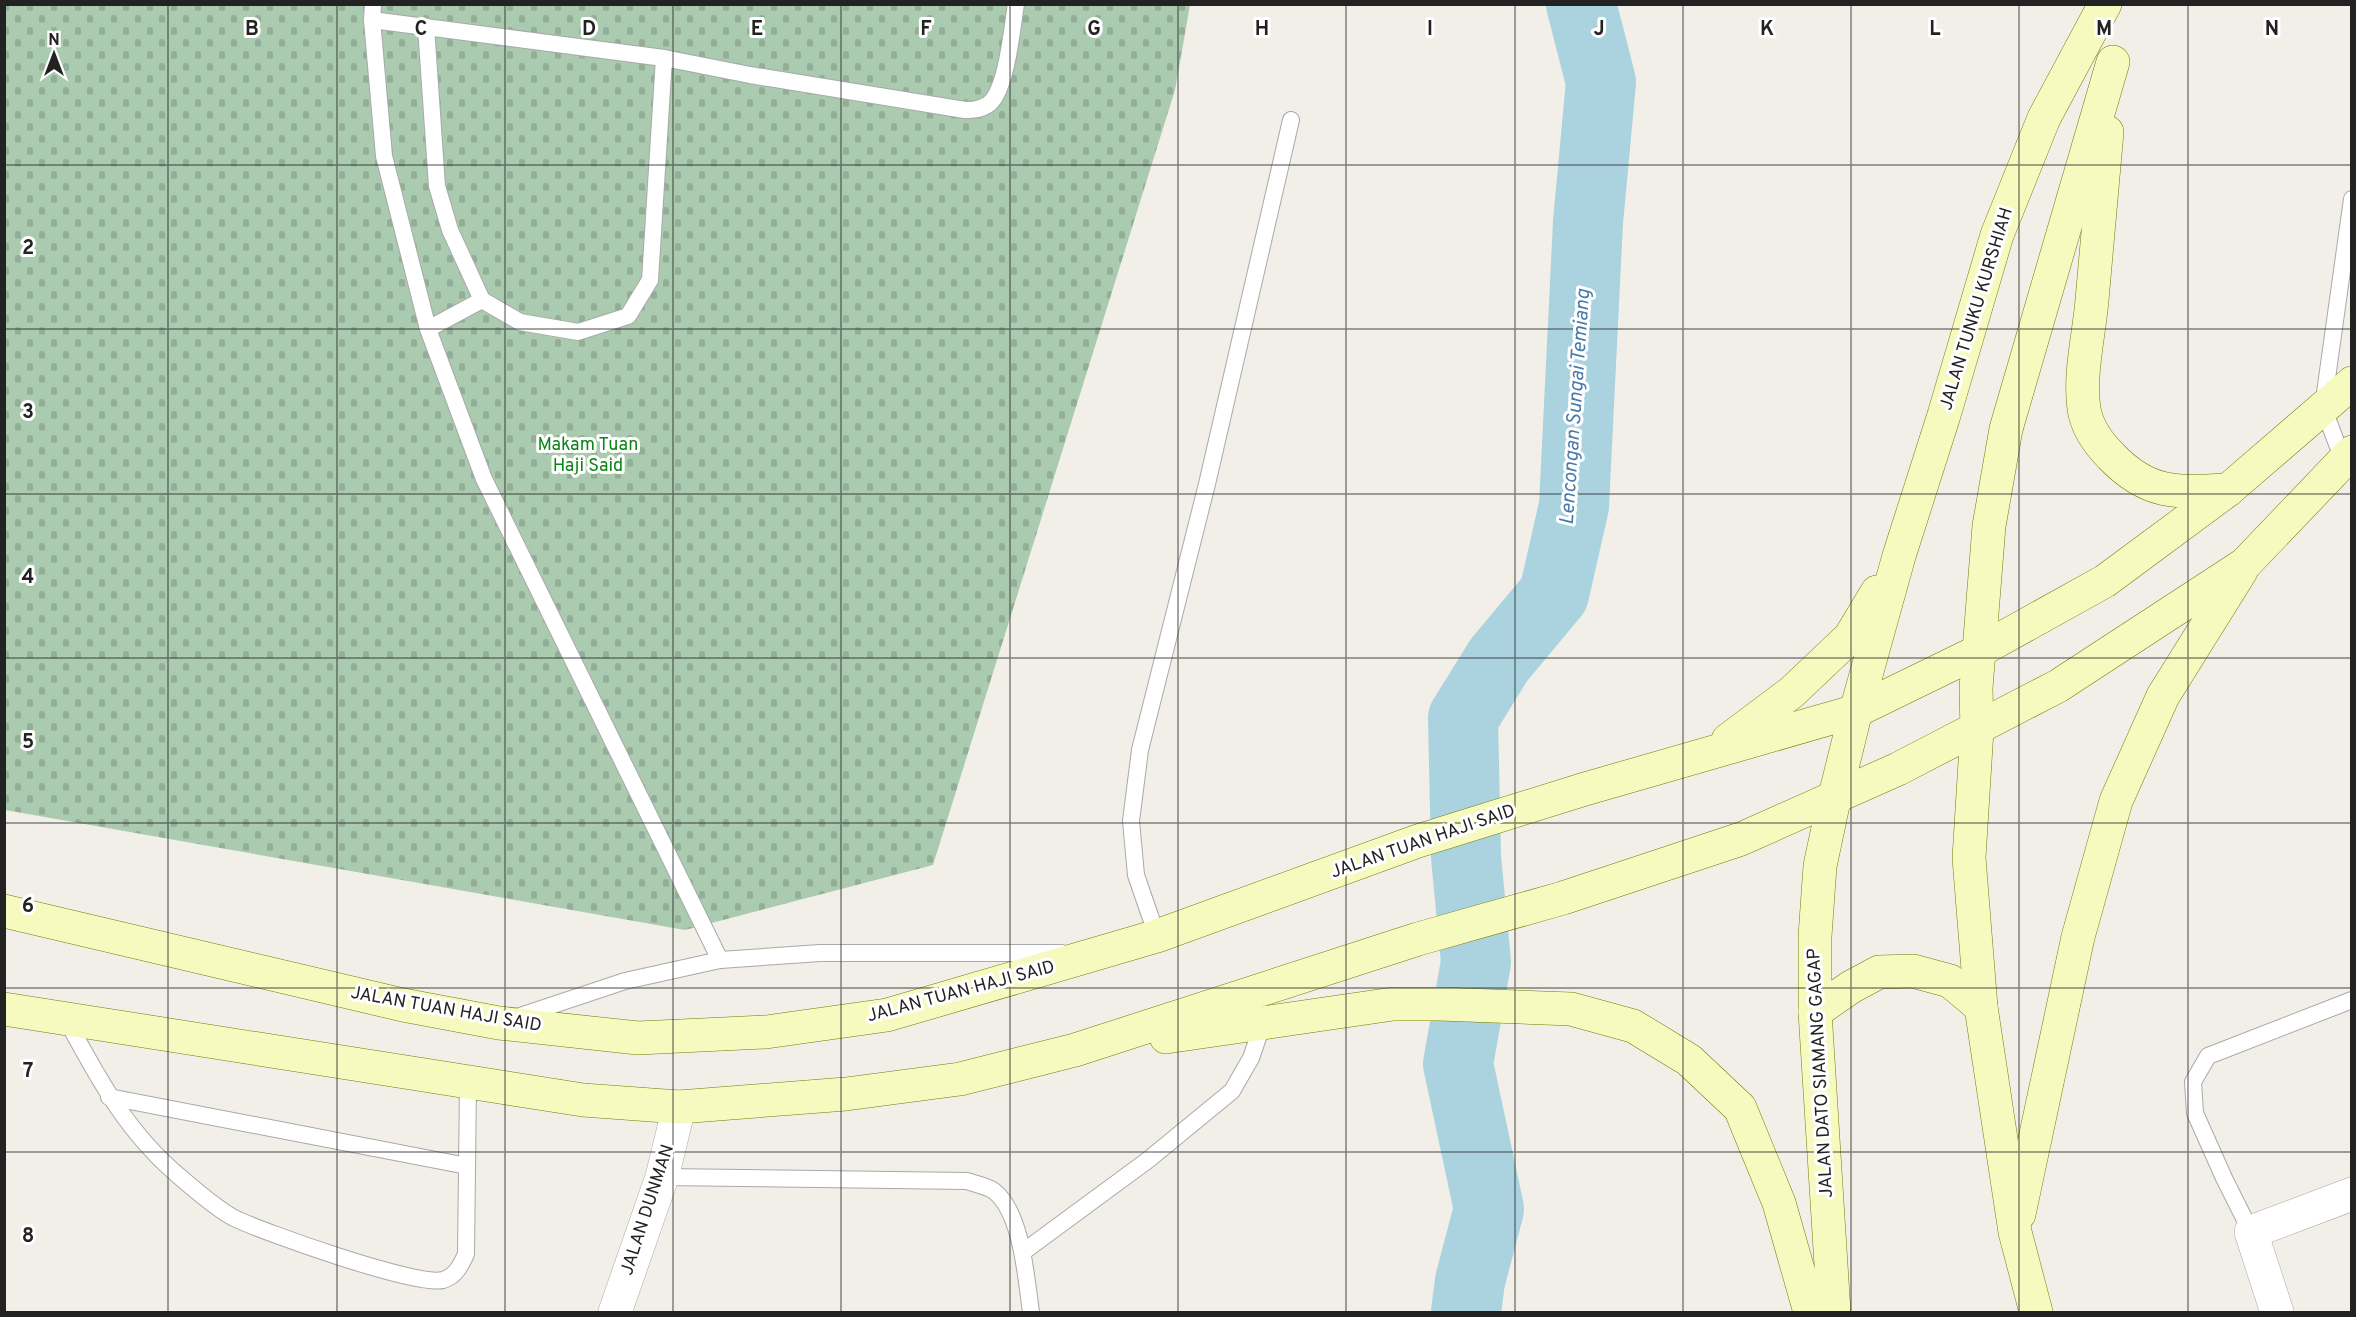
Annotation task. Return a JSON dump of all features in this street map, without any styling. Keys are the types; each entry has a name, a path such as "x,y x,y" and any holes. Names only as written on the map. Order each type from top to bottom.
{"main road":[{"name":"JALAN TUNKU KURSHIAH","path":"1899,556 1944,415 1997,235 2044,118 2105,4"},
{"path":"2116,4 2113,62 2084,362 2084,411 2098,444 2126,473 2149,485 2183,492 2228,490"},
{"path":"2036,1312 2015,1232 1981,1007 1969,858 1977,730 1976,688 1989,526 2006,429 2113,62"},
{"name":"JALAN TUAN HAJI SAID","path":"4,911 403,1005 499,1023 638,1038 766,1032 886,1015 1157,936 1418,841 1585,789 1856,711 1979,651 2105,581 2228,490 2352,383"},
{"path":"2015,1232 2078,937 2116,801 2163,696 2245,564 2348,456"},
{"name":"JALAN DATO SIAMANG GAGAP","path":"1833,1312 1815,1012 1815,936 1820,866 1856,711 1899,556"},
{"path":"1710,753 1792,692 1850,637 1899,556"},
{"path":"4,1009 583,1100 679,1107 846,1094 960,1079 1075,1050 1418,939 1563,898 1741,839 1834,800 1977,730 2058,686 2245,564"},
{"path":"1815,1012 1851,987 1879,972 1913,971 1950,981 1981,1007"},
{"path":"1075,1050 1393,1004 1571,1009 1633,1026 1689,1060 1740,1108 1779,1203 1810,1312"}],"street":[{"name":"JALAN DUNMAN","path":"615,1312 662,1177 679,1107"},
{"path":"2277,1312 2251,1232 2352,1194"}],"lane":[{"path":"720,960 484,478 428,329 384,156 373,12 426,27 664,58 750,75 965,110 980,109 992,101 1004,75 1016,4"},
{"path":"426,27 437,186 450,230 482,300 520,322 578,332 628,316 651,280 664,58"},
{"path":"1157,936 1136,875 1131,821 1140,750 1207,484 1291,120"},
{"path":"2348,456 2323,407 2352,199"},
{"path":"428,329 482,300"},
{"path":"499,1023 625,981 720,960 820,952 1100,953"},
{"path":"2251,1232 2195,1113 2193,1082 2208,1056 2352,999"},
{"path":"66,1019 109,1097 134,1130 178,1176 233,1217 327,1252 411,1278 442,1280 458,1271 466,1254 468,1083"},
{"path":"1023,1252 1148,1160 1232,1091 1251,1058 1263,1023"},
{"path":"109,1097 467,1166"},
{"path":"662,1177 967,1181 993,1190 1010,1213 1023,1252 1031,1312"}],"green space":[{"name":"Makam Tuan Haji Said","path":"4,5 1190,5 1175,90 933,865 685,930 5,810"}],"waterway":[{"name":"Lencongan Sungai Temiang","path":"1466,1312 1470,1281 1489,1209 1458,1064 1476,962 1466,857 1463,718 1499,660 1554,594 1574,506 1588,222 1601,82 1581,4"}]}
